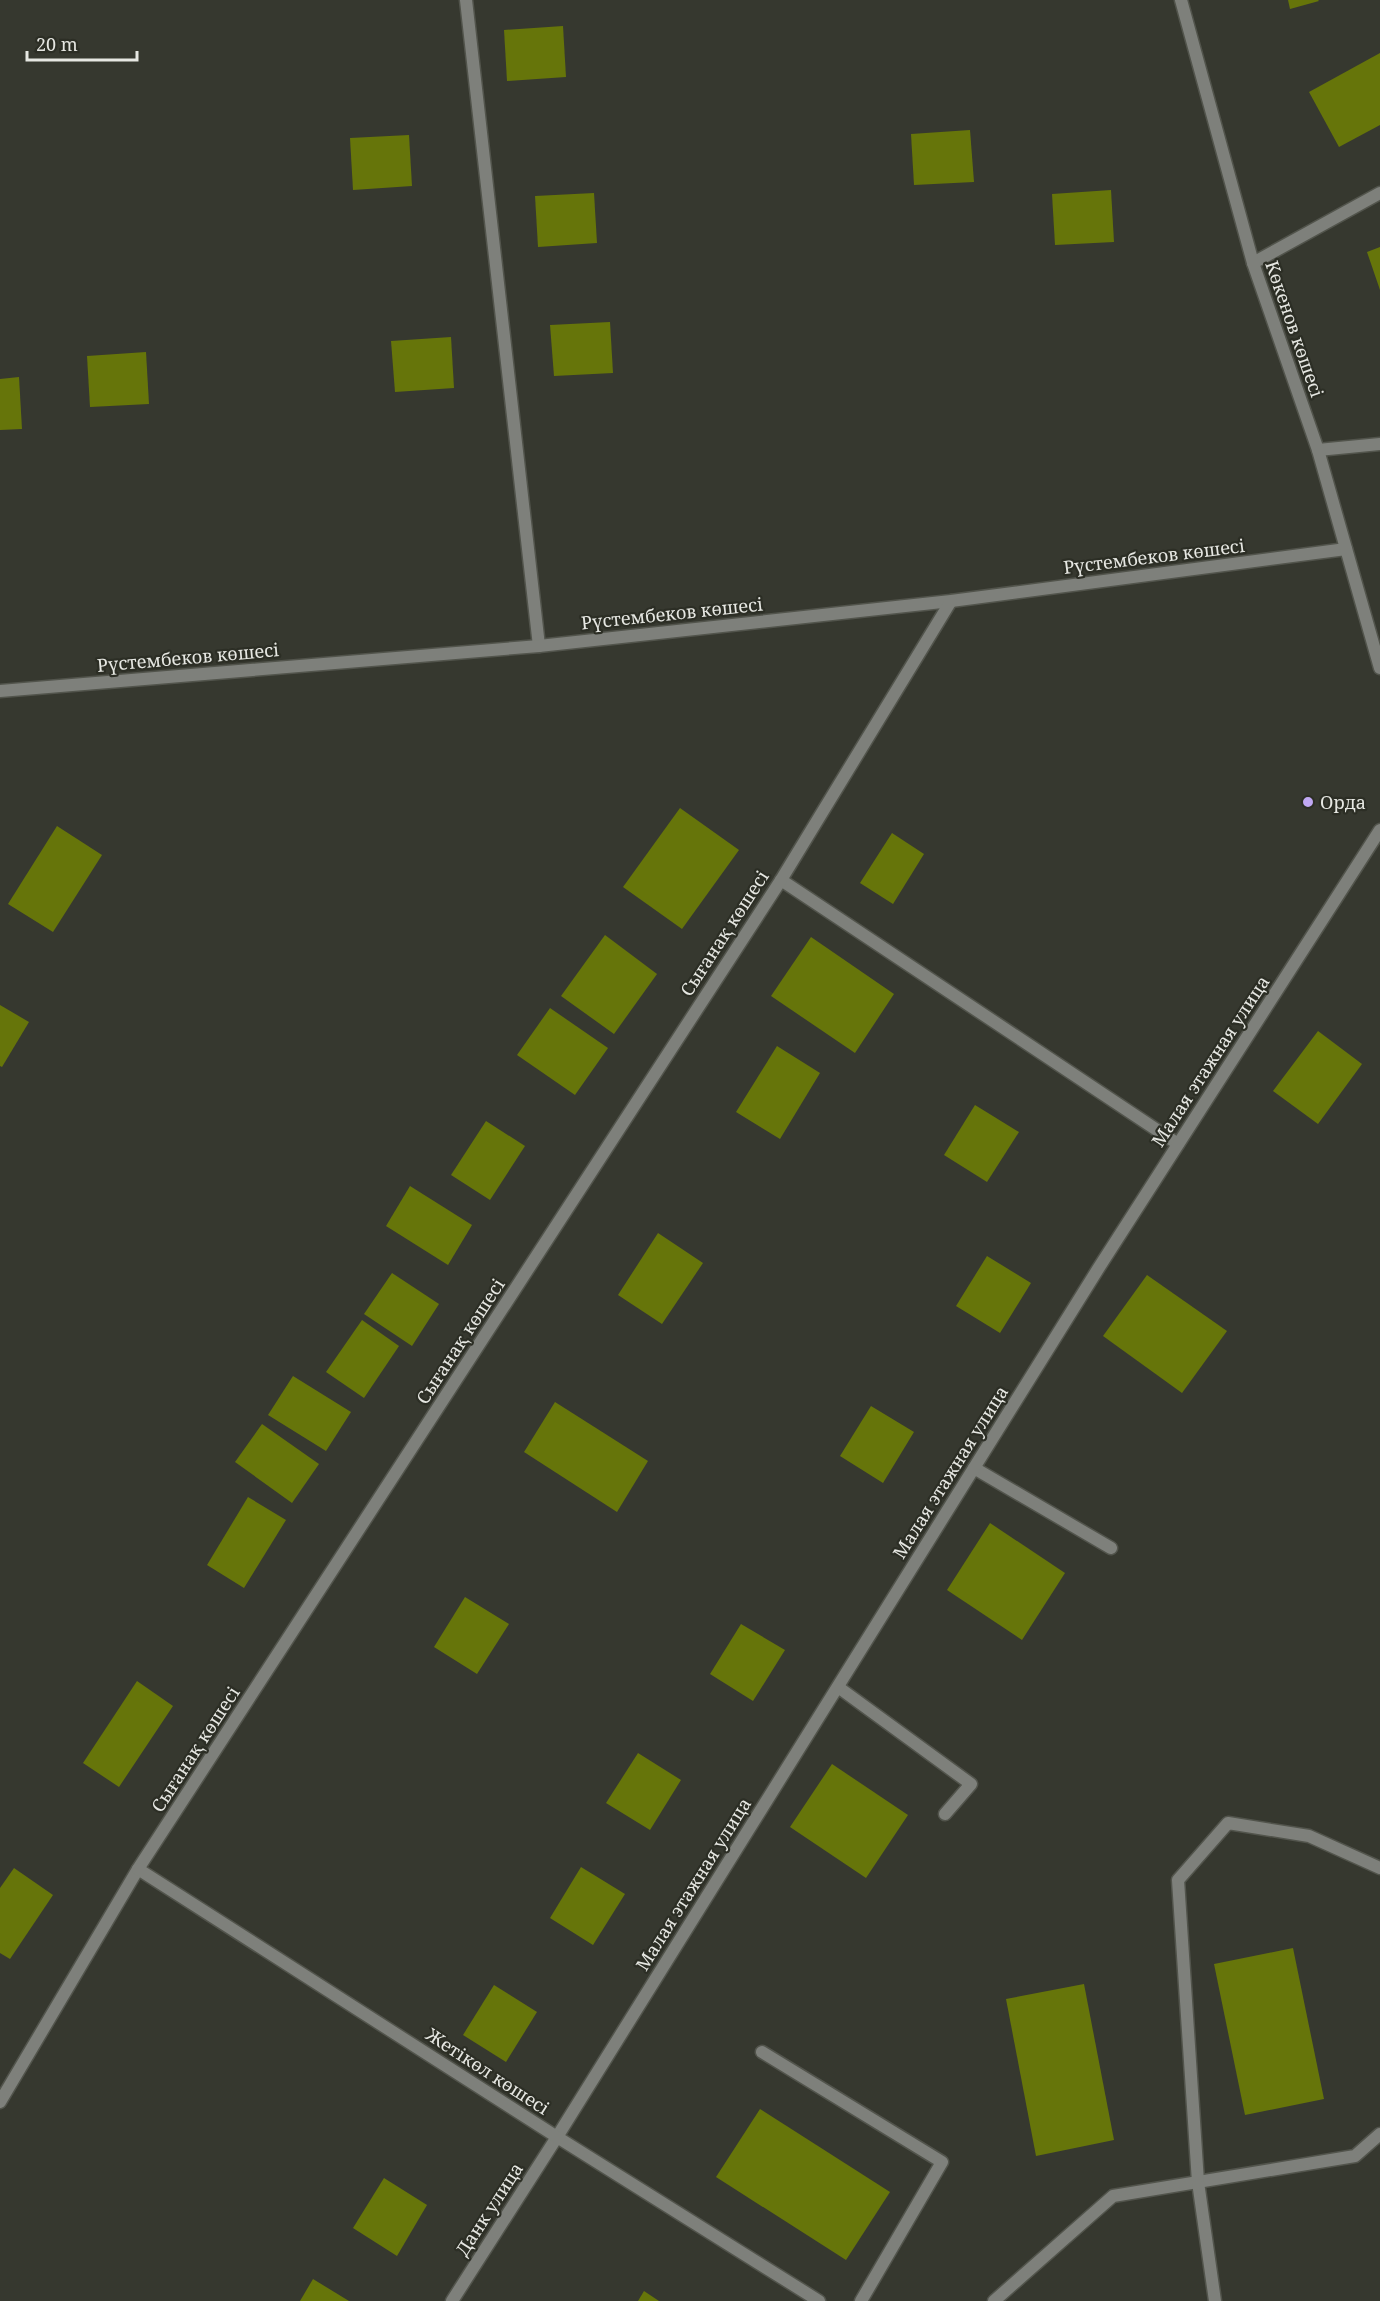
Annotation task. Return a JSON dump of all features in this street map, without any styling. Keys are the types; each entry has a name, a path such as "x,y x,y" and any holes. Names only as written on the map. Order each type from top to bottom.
{"street":[{"path":"466,0 539,646"},
{"name":"Көкенов көшесі","path":"1181,0 1253,263 1317,450 1380,669"},
{"path":"1253,263 1380,193"},
{"path":"1317,450 1380,444"},
{"name":"Рүстембеков көшесі","path":"0,691 539,646 951,601 1346,549"},
{"name":"Сығанақ көшесі","path":"0,2102 138,1869 780,880 951,601"},
{"name":"Малая этажная улица","path":"557,2137 1178,1144 1380,830"},
{"path":"780,880 1178,1144"},
{"path":"974,1468 1111,1548"},
{"path":"838,1687 970,1784 945,1814"},
{"path":"1215,2301 1197,2182 1178,1880 1228,1824 1309,1836 1380,1868"},
{"name":"Жетікөл көшесі","path":"138,1869 557,2137 819,2301"},
{"path":"762,2052 942,2162 861,2301"},
{"path":"994,2301 1113,2196 1355,2156 1380,2134"},
{"name":"Данк улица","path":"452,2301 557,2137"}],"building":[{"path":"1288,0 1318,0 1319,1 1290,9"},
{"path":"563,26 566,77 507,81 504,30"},
{"path":"1380,53 1380,125 1339,147 1309,92"},
{"path":"970,130 974,182 914,185 911,134"},
{"path":"409,135 412,186 353,190 350,138"},
{"path":"1111,190 1114,242 1055,245 1052,194"},
{"path":"594,193 597,243 538,247 535,196"},
{"path":"1380,247 1380,290 1367,252"},
{"path":"610,322 613,373 554,376 550,325"},
{"path":"451,337 454,388 395,392 391,341"},
{"path":"146,352 149,404 90,407 87,356"},
{"path":"19,377 22,429 0,430 0,379"},
{"path":"680,808 739,850 682,929 623,887"},
{"path":"57,826 102,855 53,932 8,904"},
{"path":"892,833 924,854 893,904 860,883"},
{"path":"605,935 657,974 614,1034 561,996"},
{"path":"811,937 894,994 855,1053 771,996"},
{"path":"0,1005 29,1022 2,1067 0,1066"},
{"path":"550,1008 608,1048 575,1095 517,1055"},
{"path":"1318,1031 1362,1064 1318,1124 1273,1091"},
{"path":"777,1046 820,1073 780,1139 736,1112"},
{"path":"975,1105 1019,1132 987,1182 944,1155"},
{"path":"486,1121 525,1146 490,1200 451,1175"},
{"path":"410,1186 472,1225 448,1265 386,1226"},
{"path":"658,1233 703,1263 662,1324 618,1295"},
{"path":"987,1256 1031,1283 1000,1333 956,1306"},
{"path":"392,1273 439,1304 412,1346 364,1314"},
{"path":"1147,1275 1227,1331 1182,1393 1103,1336"},
{"path":"362,1320 399,1346 364,1398 326,1372"},
{"path":"293,1376 351,1412 326,1451 268,1415"},
{"path":"555,1402 648,1461 617,1512 524,1452"},
{"path":"871,1406 914,1432 883,1483 840,1456"},
{"path":"262,1424 319,1464 292,1503 235,1462"},
{"path":"248,1497 286,1520 244,1588 207,1565"},
{"path":"990,1523 1065,1573 1022,1640 947,1590"},
{"path":"465,1597 509,1624 477,1674 434,1647"},
{"path":"741,1624 785,1650 753,1701 710,1674"},
{"path":"137,1681 173,1706 119,1787 83,1763"},
{"path":"638,1753 681,1780 650,1830 606,1803"},
{"path":"832,1764 908,1815 866,1878 790,1827"},
{"path":"581,1867 625,1894 593,1945 550,1918"},
{"path":"14,1868 53,1895 10,1959 0,1953 0,1888"},
{"path":"1293,1948 1324,2099 1245,2115 1214,1964"},
{"path":"1084,1984 1114,2140 1036,2156 1006,1999"},
{"path":"494,1985 537,2012 506,2062 463,2035"},
{"path":"760,2109 890,2192 846,2260 716,2177"},
{"path":"384,2178 427,2205 397,2256 353,2228"},
{"path":"313,2279 349,2301 300,2301"},
{"path":"644,2291 659,2301 638,2301"}],"place":[{"name":"Орда","path":"1308,802"}]}
